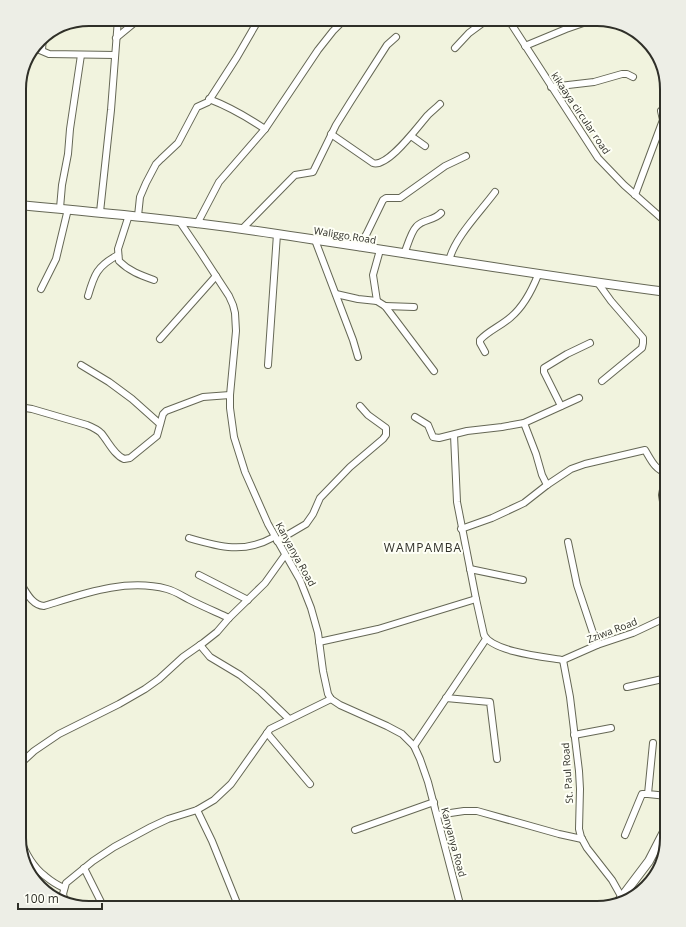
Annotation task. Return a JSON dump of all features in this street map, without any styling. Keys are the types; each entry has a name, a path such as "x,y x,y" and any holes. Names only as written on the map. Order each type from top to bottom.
{"street":[{"path":"100,212 111,110 117,26"},
{"path":"116,38 131,26"},
{"path":"154,280 127,269 119,261 118,255 140,197 156,164 178,143 197,107 206,103 209,99 237,57 255,26"},
{"path":"197,224 219,182 265,129 324,41 338,26"},
{"path":"455,48 469,33 478,26"},
{"name":"kikaaya circular road","path":"512,26 598,158 624,185 660,217"},
{"path":"525,46 575,26"},
{"path":"242,230 295,175 313,172 331,134 347,106 387,45 396,37"},
{"path":"42,50 49,54 115,55"},
{"path":"41,289 56,259 64,209 62,185 68,154 70,128 81,55"},
{"path":"551,87 594,82 622,74 627,74 633,77"},
{"path":"209,99 241,114 265,129"},
{"path":"331,134 354,152 373,163 380,164 398,150 440,104"},
{"path":"636,195 660,128"},
{"path":"411,136 425,146"},
{"path":"359,247 383,200 386,198 400,198 444,166 466,156"},
{"path":"449,261 454,248 473,220 495,192"},
{"name":"Waliggo Road","path":"26,206 134,215 277,234 538,275 660,291"},
{"path":"404,254 416,227 424,222 437,218 441,213"},
{"name":"Kanyanya Road","path":"180,222 229,296 235,313 236,331 230,395 231,423 237,449 245,472 275,539 300,580 305,592 315,621 326,688 331,699 402,734 414,746 420,759 434,802 459,901"},
{"path":"268,365 277,234"},
{"path":"315,240 358,357"},
{"path":"377,301 373,275 380,250"},
{"path":"88,296 94,276 99,268 118,255"},
{"path":"485,352 480,340 511,317 532,289 538,275"},
{"path":"160,339 216,276"},
{"path":"598,283 611,301 643,338 642,348 602,381"},
{"path":"336,294 358,299 377,301 385,306 434,370"},
{"path":"385,306 414,307"},
{"path":"561,406 544,372 544,368 567,354 590,343"},
{"path":"81,365 109,382 132,399 160,424"},
{"path":"26,408 95,428 124,459 130,458 157,436 163,414 203,397 230,395"},
{"path":"415,417 428,425 435,438 467,431 524,423 579,398"},
{"path":"188,538 212,545 235,547 256,545 275,539 306,524 313,514 320,498 386,435 386,428 368,415 360,406"},
{"path":"524,423 542,475 547,485"},
{"path":"454,435 457,502 461,529 486,639 511,650 563,660"},
{"path":"461,529 502,514 524,503 565,472 585,464 645,450 660,471"},
{"path":"568,542 577,585 597,645"},
{"path":"26,758 34,751 59,734 119,704 153,684 183,657 217,632 272,575 285,555"},
{"path":"470,569 523,580"},
{"path":"199,575 248,600"},
{"path":"26,592 35,604 44,606 112,587 136,585 168,589 229,618"},
{"path":"319,642 378,629 476,599"},
{"name":"Zziwa Road","path":"563,660 597,645 635,632 660,620"},
{"path":"414,746 486,639"},
{"path":"200,645 210,657 240,675 262,692 289,719"},
{"name":"St. Paul Road","path":"563,660 570,697 580,789 579,829 587,848 612,880 619,897"},
{"path":"627,687 660,680"},
{"path":"446,698 490,702 496,759"},
{"path":"65,896 64,888 66,883 84,868 114,848 151,827 168,819 197,810 214,800 225,791 267,733 274,726 331,699"},
{"path":"574,735 611,728"},
{"path":"267,733 310,784"},
{"path":"648,794 653,743"},
{"path":"625,835 642,794 660,795"},
{"path":"355,830 434,802"},
{"path":"197,810 212,841 237,901"},
{"path":"437,815 464,811 477,811 582,839"},
{"path":"623,895 649,861 660,840"},
{"path":"27,852 40,872 51,881 64,888"},
{"path":"84,868 100,901"}],"district":[{"name":"WAMPAMBA","path":"423,547"}]}
